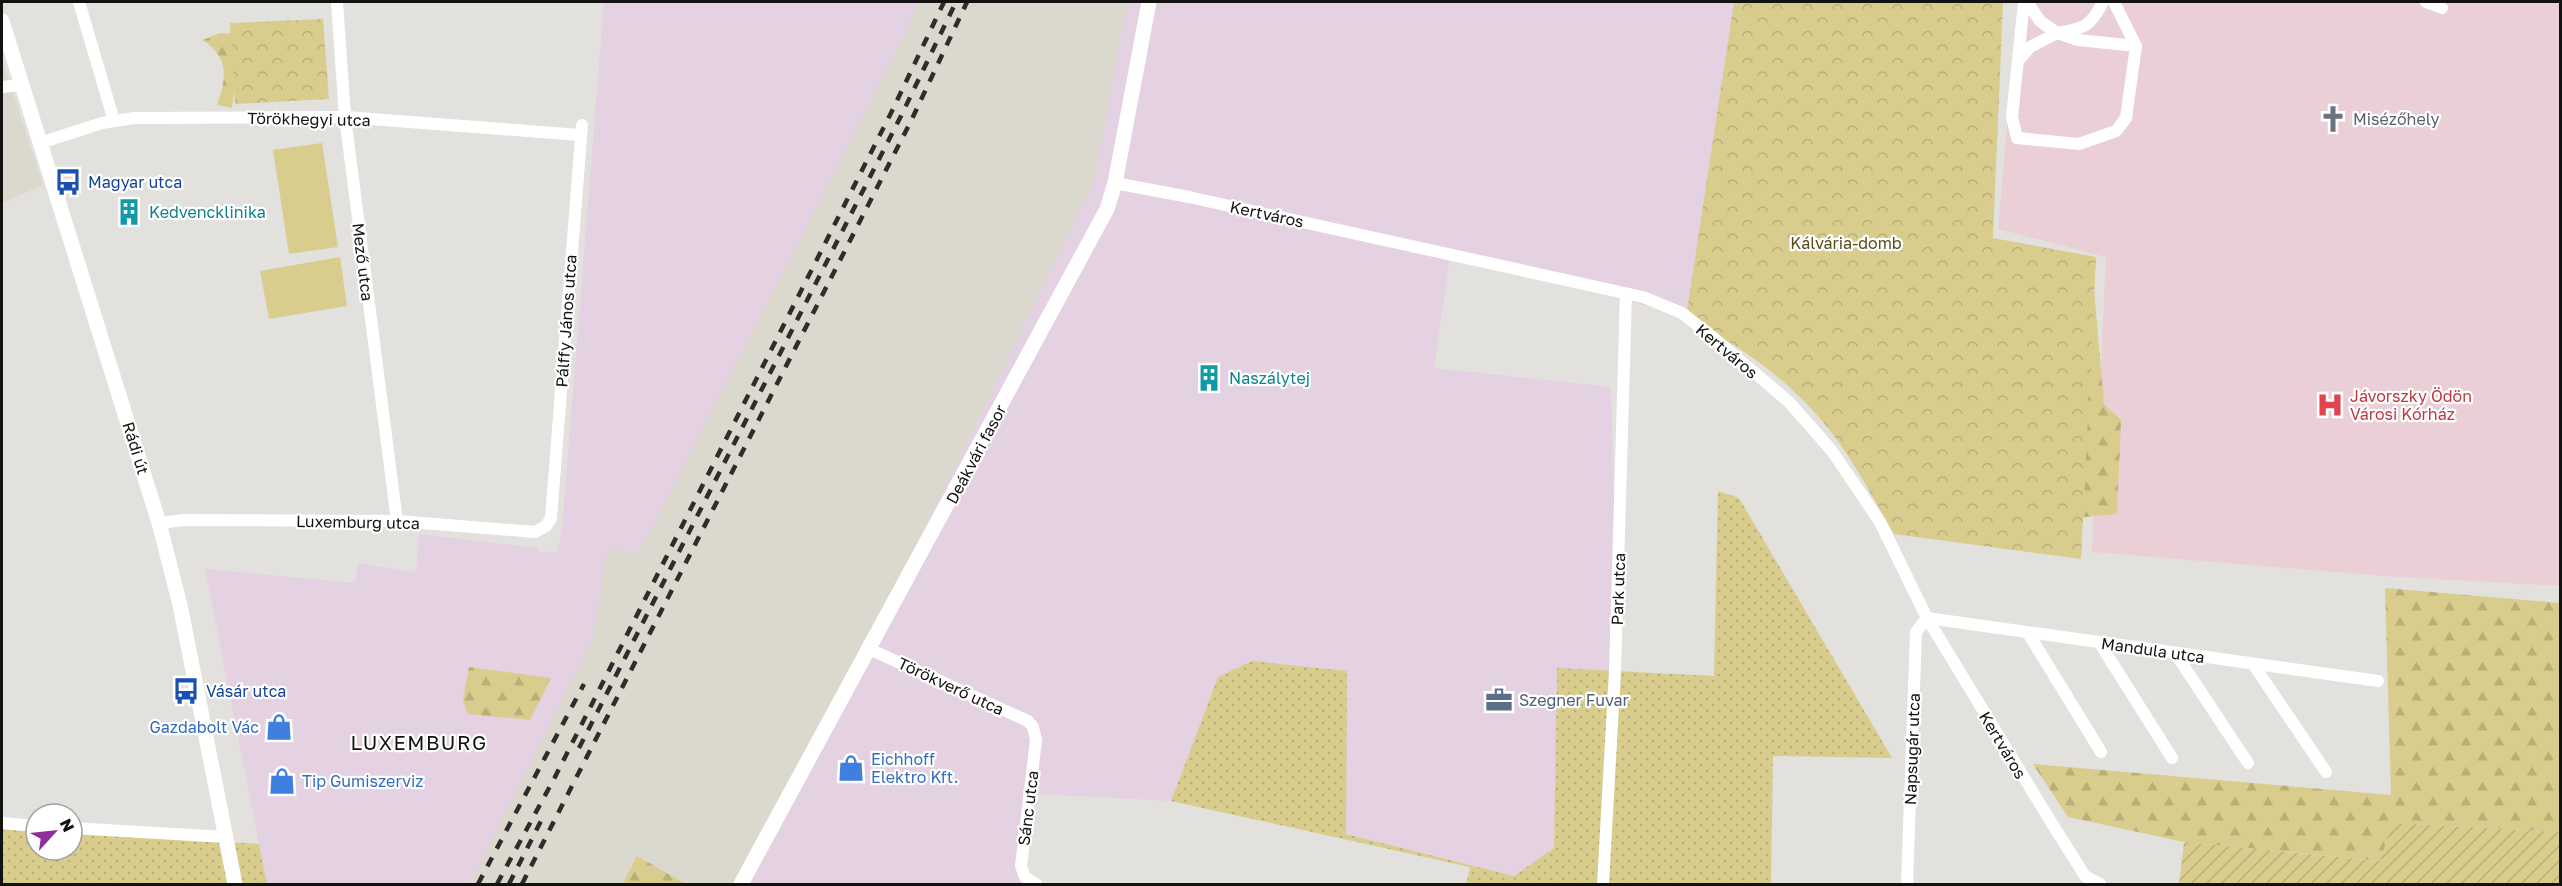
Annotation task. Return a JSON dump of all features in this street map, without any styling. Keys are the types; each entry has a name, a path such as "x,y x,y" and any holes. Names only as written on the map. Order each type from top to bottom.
{"street":[{"path":"79,2 114,121"},
{"name":"Mező utca","path":"338,2 345,117 397,521"},
{"name":"Deákvári fasor","path":"741,885 867,648 916,565 1107,209 1115,183 1149,2"},
{"path":"2025,2 2040,21 2057,33 2078,39 2136,46"},
{"path":"2025,2 2012,117 2017,138 2079,144 2116,131 2126,118 2136,46 2114,2"},
{"path":"2017,62 2030,47 2057,33 2075,30 2093,22 2103,2"},
{"path":"2426,2 2442,8"},
{"name":"Rádi út","path":"2,21 159,523 180,605 234,885"},
{"path":"2,87 21,85"},
{"name":"Törökhegyi utca","path":"40,143 114,121 134,118 345,117 581,130"},
{"name":"Pálffy János utca","path":"551,518 581,130"},
{"name":"Kertváros","path":"1115,183 1189,197 1643,297 1682,313 1789,402 1832,451 1867,499 1927,618 2085,876 2100,885"},
{"name":"Park utca","path":"1603,885 1615,671 1626,294"},
{"name":"Luxemburg utca","path":"159,523 184,520 397,521 535,532 546,526 551,518"},
{"name":"Mandula utca","path":"1927,618 2378,681"},
{"name":"Napsugár utca","path":"1907,885 1916,632 1927,618"},
{"path":"2028,633 2101,752"},
{"path":"2099,642 2172,758"},
{"name":"Törökverő utca","path":"867,648 1028,721 1033,726"},
{"path":"2175,653 2248,763"},
{"path":"2253,664 2326,772"},
{"name":"Sánc utca","path":"1033,726 1036,740 1021,867 1025,877 1035,885"},
{"path":"2,823 24,825"},
{"path":"84,829 226,837"}],"shaded area":[{"path":"604,2 919,2 906,33 639,553 607,549 592,641 470,884 267,884 205,569 355,583 358,563 416,572 419,534 557,552 562,530"},
{"path":"919,2 1127,2 1094,181 867,648 746,884 686,884 637,856 622,884 470,884 592,641 607,549 639,553 906,33"},
{"path":"1127,2 1734,2 1686,317 1451,250 1434,368 1611,387 1618,672 1557,669 1554,849 1514,876 1346,834 1346,671 1218,677 1171,801 1037,794 1017,870 1024,884 746,884 867,648 1094,181"},
{"name":"Jávorszky Ödön Városi Kórház","path":"2018,2 2560,2 2560,586 2383,576 2092,552 2106,257 1998,229"},
{"path":"2,59 43,185 2,203"}],"green space":[{"name":"Kálvária-domb","path":"1734,2 2003,2 1993,238 2096,257 2081,559 1894,534 1847,455 1808,405 1790,387 1751,356 1686,317"},
{"path":"323,19 329,99 235,104 230,23"},
{"path":"220,33 255,35 238,63 232,108 217,105 223,86 223,69 218,54 203,40"},
{"path":"322,143 338,247 289,254 273,150"},
{"path":"340,257 347,306 269,319 260,271"},
{"path":"2092,266 2104,404 2121,420 2117,514 2065,519"},
{"path":"1718,491 1739,498 1892,758 1773,756 1771,884 1466,884 1470,867 1171,801 1218,677 1252,661 1347,671 1346,834 1514,876 1554,848 1557,668 1714,676"},
{"path":"2385,588 2560,603 2560,832 2392,823 2381,861 2184,842 2068,817 2033,764 2391,795"},
{"path":"469,667 551,678 530,720 468,714 463,700"},
{"path":"2392,823 2560,832 2560,884 2179,884 2184,842 2380,861"},
{"path":"2,829 24,830 24,862 84,862 84,834 259,844 267,884 2,884"},
{"path":"637,856 686,884 622,884"}],"railway":[{"path":"497,884 555,777 892,111 944,2"},
{"path":"579,748 901,116 956,2"},
{"path":"522,884 911,121 967,2"},
{"path":"478,884 584,684"},
{"path":"509,884 543,817"}],"place":[{"name":"Misézőhely","path":"2333,119"},
{"name":"Magyar utca","path":"68,182"},
{"name":"Kedvencklinika","path":"129,212"},
{"name":"Naszálytej","path":"1209,378"},
{"name":"Jávorszky Ödön Városi Kórház","path":"2330,405"},
{"name":"Vásár utca","path":"186,691"},
{"name":"Szegner Fuvar","path":"1499,700"},
{"name":"Gazdabolt Vác","path":"279,727"},
{"name":"Eichhoff Elektro Kft.","path":"851,768"},
{"name":"Tip Gumiszerviz","path":"282,781"}],"district":[{"name":"LUXEMBURG","path":"419,743"}]}
